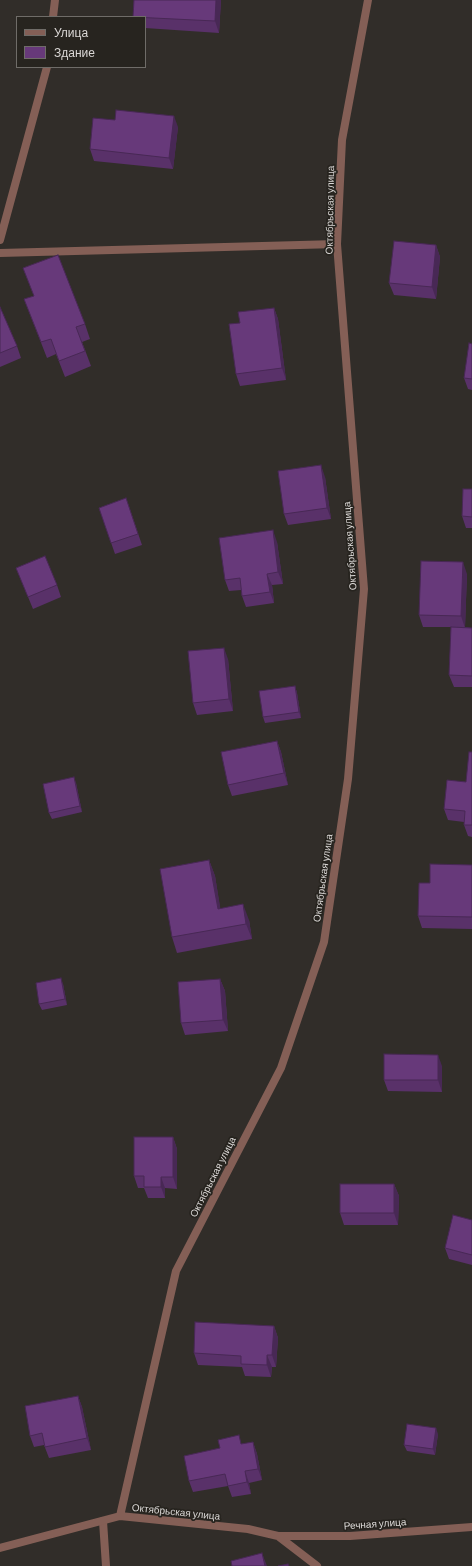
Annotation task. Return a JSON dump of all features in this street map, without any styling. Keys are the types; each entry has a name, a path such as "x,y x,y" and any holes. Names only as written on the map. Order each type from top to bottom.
{"street":[{"path":"53,16 54,0"},
{"name":"Октябрьская улица","path":"317,1566 278,1536 248,1529 120,1516 176,1271 281,1068 324,942 348,778 364,589 338,244 342,140 368,0"},
{"path":"0,240 47,68"},
{"path":"0,253 338,244"},
{"path":"0,1548 120,1516"},
{"path":"103,1521 106,1566"},
{"name":"Речная улица","path":"278,1536 350,1536 472,1527"}],"building":[{"path":"134,0 216,0 215,21 133,16"},
{"path":"116,110 174,116 169,158 90,149 93,118 115,120"},
{"path":"394,241 436,245 432,287 389,283"},
{"path":"58,255 85,324 76,327 85,351 59,361 51,339 41,342 24,299 34,296 23,268"},
{"path":"0,307 17,346 0,353"},
{"path":"274,308 282,368 236,374 229,324 240,323 238,312"},
{"path":"469,343 472,344 472,379 464,378"},
{"path":"321,465 327,508 284,514 278,471"},
{"path":"463,489 472,489 472,517 462,516"},
{"path":"126,498 138,534 111,543 99,508"},
{"path":"273,530 278,572 267,574 270,592 242,596 240,578 225,580 219,538"},
{"path":"45,556 57,585 28,597 16,568"},
{"path":"421,561 463,562 461,616 419,615"},
{"path":"451,627 472,628 472,676 449,675"},
{"path":"224,648 229,699 193,703 188,651"},
{"path":"295,686 299,712 263,717 259,691"},
{"path":"277,741 284,773 228,785 221,752"},
{"path":"469,752 472,752 472,825 464,825 465,811 444,809 447,780 466,782"},
{"path":"74,777 80,806 49,813 43,784"},
{"path":"209,860 218,909 243,904 246,924 172,937 160,869"},
{"path":"430,864 472,865 472,917 418,916 419,883 430,883"},
{"path":"61,978 65,999 39,1004 36,983"},
{"path":"220,979 223,1020 181,1023 178,982"},
{"path":"384,1054 438,1055 438,1080 384,1080"},
{"path":"134,1137 173,1137 173,1177 161,1177 161,1187 144,1187 144,1176 134,1176"},
{"path":"340,1184 394,1184 394,1213 340,1213"},
{"path":"453,1215 472,1220 472,1255 445,1248"},
{"path":"195,1322 274,1326 272,1355 267,1355 267,1365 241,1364 241,1356 194,1353"},
{"path":"78,1396 87,1438 45,1447 42,1433 30,1436 25,1406"},
{"path":"407,1424 436,1428 433,1449 404,1445"},
{"path":"239,1435 241,1444 253,1442 258,1469 245,1471 247,1482 228,1486 225,1474 189,1481 184,1456 220,1448 218,1440"},
{"path":"262,1553 265,1566 232,1566 231,1561"},
{"path":"288,1564 289,1566 278,1566"}]}
